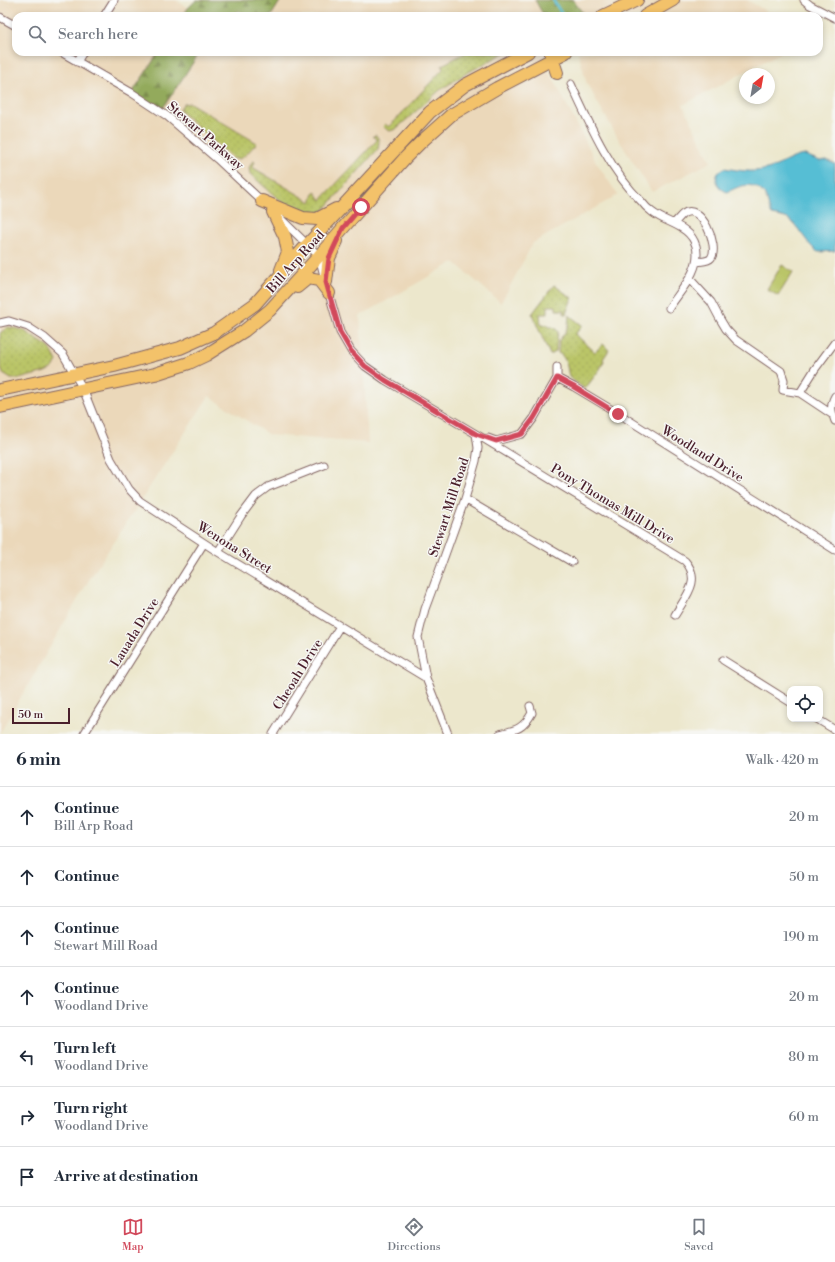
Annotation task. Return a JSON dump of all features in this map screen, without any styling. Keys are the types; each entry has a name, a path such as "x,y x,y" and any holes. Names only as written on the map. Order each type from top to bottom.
{"main road":[{"path":"612,12 637,0"},
{"path":"652,12 673,0"},
{"name":"Bill Arp Road","path":"0,390 114,366 180,348 214,333 255,304 307,245 430,112 465,85 520,56"},
{"path":"551,56 557,73"},
{"name":"Bill Arp Road","path":"0,407 155,374 189,363 244,331 270,310 421,142 451,115 551,56"},
{"path":"262,201 303,218 317,219 346,203"},
{"path":"273,212 285,237 288,252 277,279"},
{"path":"328,287 329,258 343,228"},
{"path":"270,310 308,278 319,280 328,287"}],"street":[{"path":"106,12 114,0"},
{"path":"804,0 810,5 835,18"},
{"path":"0,17 12,24"},
{"name":"Stewart Parkway","path":"67,56 132,93 167,116 218,159 319,256"},
{"path":"77,62 81,56"},
{"path":"571,84 605,153 632,193 651,212 686,231 692,237 696,250 696,262 690,279 682,287 669,308"},
{"path":"674,224 683,214 692,212 701,217 706,225 710,234 713,248 712,255 710,259 696,262"},
{"path":"319,256 340,332 351,351 365,366 385,380 476,434 496,441 522,434 534,418 557,378 557,367"},
{"path":"690,279 712,302 720,319 731,334 752,352 772,363 781,371 784,380 783,390 800,393 834,418"},
{"name":"Wenona Street","path":"0,323 9,321 28,328 45,338 63,354 83,389 111,459 129,489 140,501 218,552 426,678"},
{"path":"800,393 815,369 835,342"},
{"name":"Woodland Drive","path":"557,378 618,414 835,550"},
{"path":"834,418 831,408 835,396"},
{"name":"Stewart Mill Road","path":"448,734 426,678 418,637 425,609 465,499 476,461 478,448 476,434"},
{"name":"Pony Thomas Mill Drive","path":"476,434 685,561 692,572 692,586 675,615"},
{"path":"218,552 256,496 268,487 324,465"},
{"path":"465,499 572,562"},
{"name":"Lauada Drive","path":"84,734 204,543"},
{"name":"Cheoah Drive","path":"274,734 340,626"},
{"path":"723,660 787,700"},
{"path":"500,734 515,730 526,723 532,713 530,706"},
{"path":"822,722 835,730"}],"shaded area":[{"path":"0,0 176,0 188,8 186,12 12,12 12,56 167,56 190,68 198,56 558,56 544,63 596,162 618,195 533,243 501,303 454,262 360,316 368,443 269,435 209,396 89,580 0,733"},
{"path":"281,0 535,0 542,12 274,12"},
{"path":"573,0 747,0 768,12 582,12"},
{"path":"579,56 775,56 752,68 739,68 739,75 683,105 711,162 652,192 622,145 587,84"}],"green space":[{"path":"196,0 281,0 274,12 186,12"},
{"path":"535,0 573,0 582,12 542,12"},
{"path":"156,56 197,56 161,111 132,93"},
{"path":"459,56 499,56 465,74 440,90 396,129 390,131 386,129 383,126 385,124 389,127 443,69 442,65"},
{"path":"190,103 257,143 240,159 233,158 181,112 180,109 183,104"},
{"path":"376,135 379,140 378,149 323,211 314,214 291,210 250,174 249,168 253,161 255,162 252,167 311,202 315,191 321,200 377,140 373,136"},
{"path":"782,265 793,272 778,296 767,289"},
{"path":"554,285 572,298 566,314 564,314 564,310 556,310 556,306 548,306 548,314 540,314 541,325 548,325 548,327 553,327 558,331 556,351 550,355 532,314"},
{"path":"569,315 583,326 575,334 595,352 603,344 609,350 603,359 604,361 600,369 585,389 569,377 565,360 558,353 559,340 568,326"},
{"path":"8,327 23,330 50,348 57,361 53,368 45,372 19,379 11,379 3,374 0,364 0,333"}],"water":[{"path":"805,155 820,161 826,160 835,164 835,251 819,252 812,247 792,222 786,218 772,215 765,196 754,186 746,185 727,192 717,183 717,174 724,168 744,171 769,169 790,159"}],"waterway":[{"path":"553,0 560,12"}],"route":[{"path":"361,207 343,228 329,258 326,282 340,332 351,351 365,366 385,380 476,434 496,441 522,434 534,418 557,378 618,414"}]}
